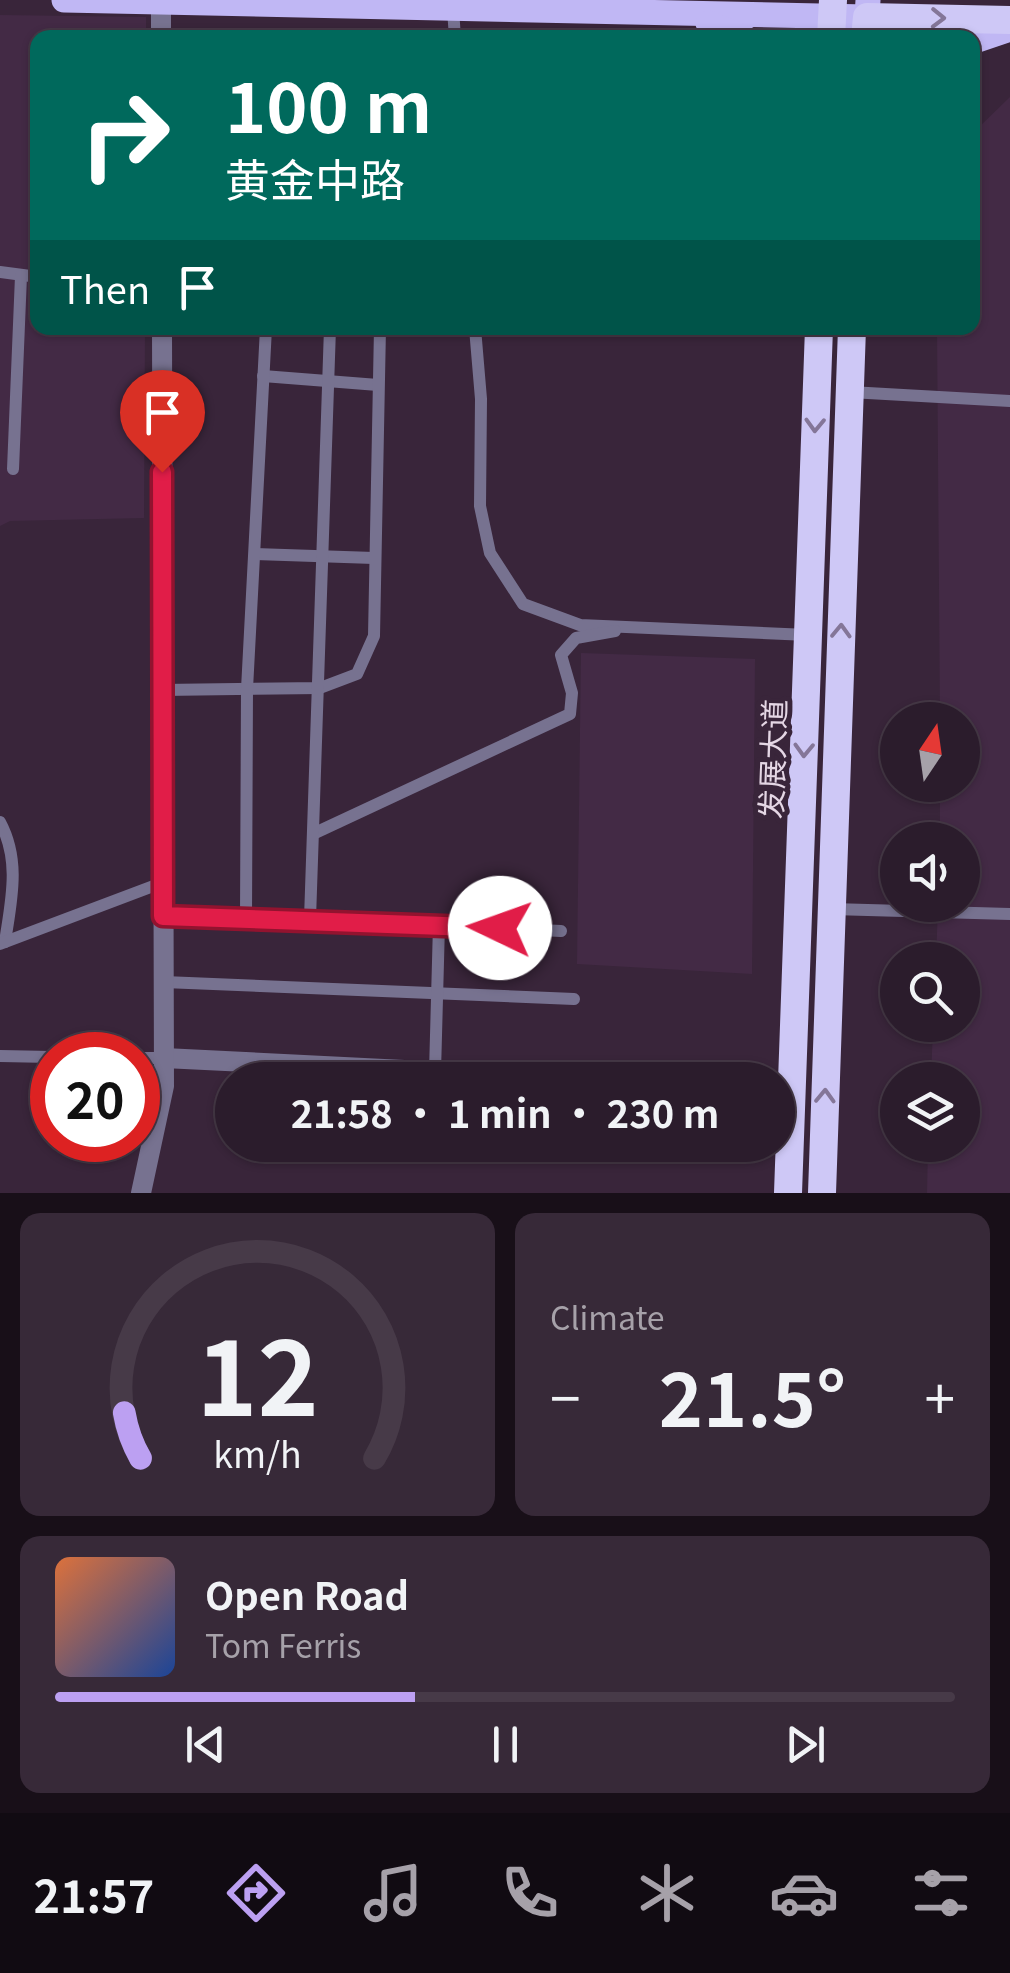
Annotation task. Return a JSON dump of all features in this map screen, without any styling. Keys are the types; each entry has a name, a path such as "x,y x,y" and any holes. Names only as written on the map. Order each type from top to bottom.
{"highway":[{"path":"867,18 1010,20"},
{"name":"发展大道","path":"786,1062 819,335"},
{"path":"822,1193 852,335"},
{"name":"发展大道","path":"787,1162 788,1193"}],"main road":[{"path":"64,0 867,18"},
{"path":"679,14 724,30"},
{"path":"980,39 1010,29"}],"street":[{"path":"162,1 162,30"},
{"path":"141,1193 164,1086 162,335"},
{"path":"164,1058 241,1062"}],"lane":[{"path":"453,9 454,30"},
{"path":"0,272 30,277"},
{"path":"14,469 21,276"},
{"path":"246,917 247,689 266,335"},
{"path":"310,918 330,335"},
{"path":"162,690 320,688 358,674 374,636 380,335"},
{"path":"476,335 481,399 480,506 490,552 523,604 580,625 808,635"},
{"path":"263,376 378,386"},
{"path":"850,392 1010,400"},
{"path":"255,554 374,558"},
{"path":"315,832 570,714 572,693 561,655 576,638 632,627"},
{"path":"0,822 13,859 14,885 2,943"},
{"path":"2,943 164,882"},
{"path":"832,909 1010,914"},
{"path":"163,916 310,918 562,931"},
{"path":"435,1062 439,924"},
{"path":"164,982 574,999"},
{"path":"0,1056 30,1057"}],"shaded area":[{"path":"0,15 146,17 146,30 30,30 30,335 145,335 144,518 10,521 0,526"},
{"path":"1010,97 1010,1193 927,1193 928,1162 980,1162 980,1062 932,1062 932,1042 980,1042 980,942 937,942 937,922 980,922 980,822 940,822 940,802 980,802 980,702 940,702 937,335 980,335 980,126"},
{"path":"581,653 755,659 752,974 577,964"}],"route":[{"path":"162,472 163,916 310,918 500,928"}]}
